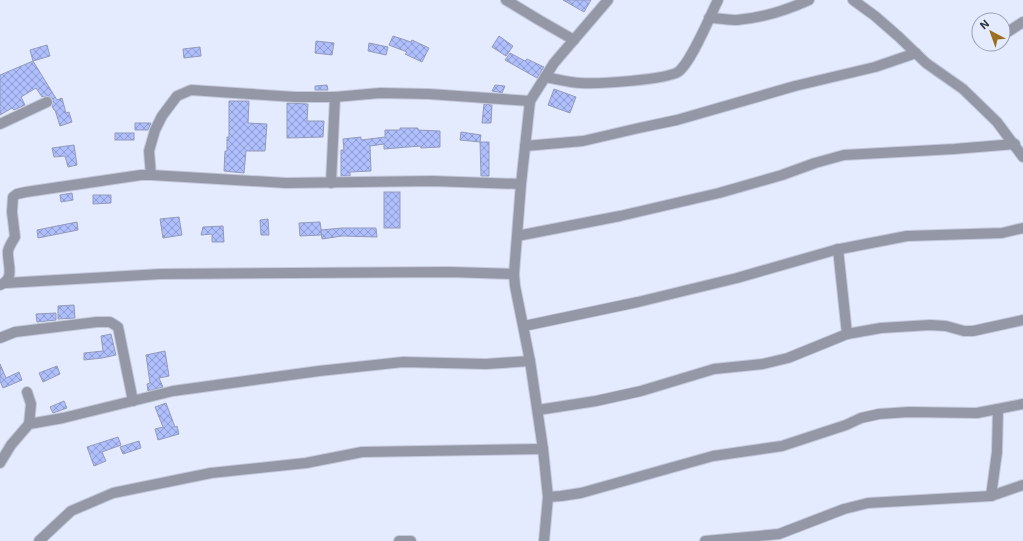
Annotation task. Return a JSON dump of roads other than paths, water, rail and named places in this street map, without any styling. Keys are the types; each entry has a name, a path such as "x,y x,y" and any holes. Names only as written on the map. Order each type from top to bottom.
{"street":[{"path":"506,0 574,40"},
{"path":"544,541 548,497 543,449 530,361 514,274 521,184 530,102 554,63 608,0"},
{"path":"545,77 580,83 646,79 666,76 678,71 690,57 718,0"},
{"path":"709,18 737,20 757,17 792,8 810,0"},
{"path":"852,0 875,16 926,63 963,89 997,122 1020,150"},
{"path":"1011,30 1023,22"},
{"path":"525,146 583,141 677,120 795,86 875,67 916,53"},
{"path":"151,175 149,151 155,130 162,116 177,96 191,90 295,97 335,97 387,93 429,94 530,102"},
{"path":"331,183 335,97"},
{"path":"0,124 47,102"},
{"path":"517,236 620,216 719,192 782,175 815,163 844,155 954,149 1020,150"},
{"path":"3,284 9,277 8,251 15,237 12,203 13,197 17,194 126,177 151,175 286,183 432,181 521,184"},
{"path":"524,326 646,300 736,278 838,249 907,236 1002,233 1023,228"},
{"path":"838,249 847,334"},
{"path":"3,284 169,274 427,272 514,274"},
{"path":"538,410 596,401 641,391 714,369 763,364 788,358 847,334 881,328 930,325 946,326 964,331 973,331 1023,320"},
{"path":"0,338 15,332 97,322 114,324 118,326 133,401"},
{"path":"29,424 63,418 173,391 319,371 396,362 486,364 530,361"},
{"path":"0,463 11,445 29,424 31,404 27,392"},
{"path":"548,497 581,493 713,456 782,446 846,425 861,418 879,414 909,412 976,413 1023,404"},
{"path":"991,496 997,452 998,410"},
{"path":"39,541 70,511 113,493 211,473 306,463 362,452 543,449"},
{"path":"705,541 779,534 844,509 868,503 991,496 1023,485"},
{"path":"399,541 411,541"}]}
